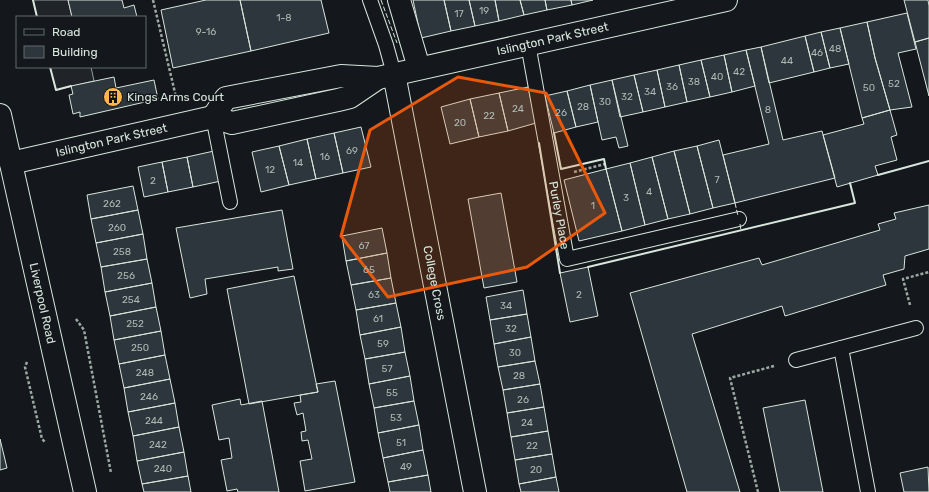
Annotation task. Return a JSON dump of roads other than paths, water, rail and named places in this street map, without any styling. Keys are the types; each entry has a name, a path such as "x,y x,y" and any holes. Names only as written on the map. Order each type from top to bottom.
{"street":[{"path":"399,0 419,68"},
{"name":"Islington Park Street","path":"213,117 226,98 341,76 386,76 726,0"},
{"name":"Islington Park Street","path":"5,164 213,117 232,123 274,115 350,97 386,76"},
{"name":"College Cross","path":"386,76 475,492"},
{"name":"Liverpool Road","path":"0,115 5,164 82,491"}],"lane":[{"path":"370,0 386,45 386,76"},
{"name":"Purley Place","path":"528,44 567,259 739,219"},
{"path":"274,115 297,84"},
{"path":"213,117 230,202"},
{"path":"796,360 916,328"},
{"path":"841,348 868,492"}],"place":[{"name":"Kings Arms Court","path":"113,97"}]}
